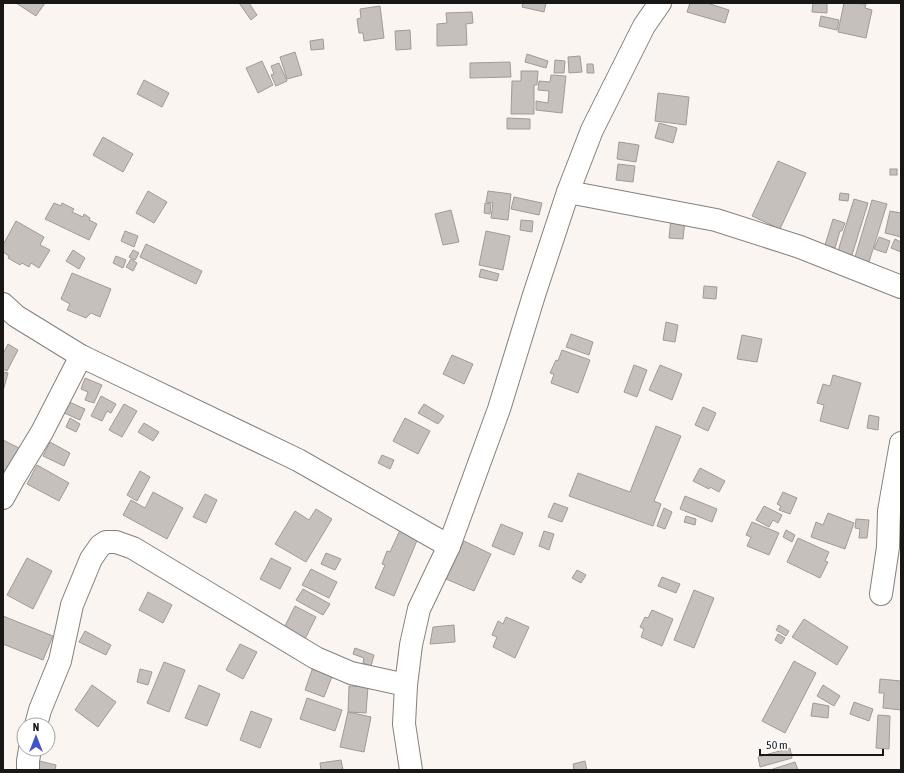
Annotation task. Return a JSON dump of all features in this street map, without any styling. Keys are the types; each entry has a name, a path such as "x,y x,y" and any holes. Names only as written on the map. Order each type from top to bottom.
{"street":[{"path":"411,770 404,724 406,685 411,645 419,609 449,546 499,409 568,192 592,130 644,26 660,3"},
{"path":"568,192 716,220 800,247 901,287"},
{"path":"3,304 16,316 81,356 298,460 449,546"},
{"path":"3,498 42,432 81,356"},
{"path":"881,594 888,547 889,511 901,443"},
{"path":"38,717 60,662 72,605 91,559 100,546 106,542 116,542 133,548 316,658 351,673 406,685"},
{"path":"28,770 29,757"}],"building":[{"path":"16,3 45,3 36,16"},
{"path":"239,3 249,3 257,15 251,20"},
{"path":"523,3 546,3 544,12 522,7"},
{"path":"690,3 707,3 729,10 725,23 687,12"},
{"path":"813,3 827,3 827,13 812,12"},
{"path":"844,3 866,4 865,8 872,10 866,38 838,32"},
{"path":"380,6 384,38 364,41 363,33 359,33 357,19 361,18 360,9"},
{"path":"472,12 473,23 466,24 467,45 437,46 437,24 447,23 446,13"},
{"path":"821,16 839,20 837,30 819,26"},
{"path":"410,30 411,49 396,50 395,31"},
{"path":"323,39 324,49 311,50 310,41"},
{"path":"295,52 302,75 287,79 280,57"},
{"path":"527,54 548,61 546,68 525,62"},
{"path":"580,56 582,72 569,73 568,57"},
{"path":"555,60 565,61 564,73 554,73"},
{"path":"262,61 273,85 258,93 246,68"},
{"path":"510,62 511,77 470,78 470,63"},
{"path":"279,63 287,81 276,86 271,75 274,74 271,66"},
{"path":"587,64 593,64 594,73 587,73"},
{"path":"521,71 538,71 537,85 534,85 534,114 511,114 512,81 521,81"},
{"path":"551,75 566,76 562,113 536,110 536,101 548,103 549,91 538,90 539,81 550,82"},
{"path":"144,80 169,93 162,107 137,94"},
{"path":"658,93 689,97 686,125 655,121"},
{"path":"507,118 530,119 530,129 507,129"},
{"path":"659,123 677,128 673,143 655,138"},
{"path":"103,137 133,154 123,172 93,155"},
{"path":"619,142 639,145 636,162 617,159"},
{"path":"778,161 806,173 780,229 752,216"},
{"path":"618,164 635,166 633,182 616,180"},
{"path":"890,169 897,169 897,175 890,175"},
{"path":"148,191 167,202 154,223 136,213"},
{"path":"488,191 511,194 508,220 491,218 493,203 486,202"},
{"path":"840,193 849,194 848,201 839,200"},
{"path":"514,197 542,203 539,215 511,209"},
{"path":"854,199 868,203 852,255 838,251"},
{"path":"872,200 887,204 869,262 855,257"},
{"path":"54,203 61,206 62,203 74,209 72,212 83,217 84,214 90,218 89,220 97,224 89,240 45,219"},
{"path":"485,203 491,204 490,214 484,213"},
{"path":"451,210 459,242 443,245 435,214"},
{"path":"890,211 901,213 901,237 885,233"},
{"path":"671,218 685,220 683,239 669,238"},
{"path":"833,219 845,223 842,231 840,231 835,248 825,245"},
{"path":"521,220 533,221 532,232 520,230"},
{"path":"16,221 44,237 40,245 50,250 39,268 31,263 29,267 22,263 20,265 8,258 9,256 3,252 3,245"},
{"path":"125,231 138,236 134,247 121,241"},
{"path":"486,231 510,236 503,270 479,265"},
{"path":"879,237 890,241 886,253 874,249"},
{"path":"895,239 901,242 901,252 891,248"},
{"path":"146,244 202,271 196,284 140,257"},
{"path":"73,250 85,258 79,269 66,261"},
{"path":"133,250 139,253 135,260 129,257"},
{"path":"116,256 126,260 123,268 113,263"},
{"path":"131,259 137,263 133,271 126,267"},
{"path":"481,269 499,274 497,281 479,277"},
{"path":"72,273 111,289 100,317 91,313 86,318 67,310 70,304 61,299"},
{"path":"704,286 717,287 716,299 703,298"},
{"path":"666,322 678,325 675,342 663,340"},
{"path":"571,334 593,342 589,355 566,347"},
{"path":"742,335 762,339 757,362 737,359"},
{"path":"8,344 18,350 7,371 3,369 3,354"},
{"path":"562,350 590,360 578,393 551,383 554,374 550,373 556,360 558,361"},
{"path":"452,355 473,364 464,384 443,374"},
{"path":"634,365 647,370 637,397 624,392"},
{"path":"660,365 682,374 672,400 649,390"},
{"path":"3,372 8,373 3,391"},
{"path":"833,375 861,383 848,429 820,421 824,405 817,403 823,384 830,386"},
{"path":"85,378 102,385 94,403 85,400 88,392 81,389"},
{"path":"101,396 116,404 111,413 107,411 102,421 91,416"},
{"path":"67,401 85,409 80,420 62,412"},
{"path":"124,404 137,411 122,437 109,430"},
{"path":"424,404 444,416 438,424 418,413"},
{"path":"703,407 716,413 708,431 695,425"},
{"path":"869,415 879,417 878,430 867,428"},
{"path":"70,418 80,424 76,432 66,427"},
{"path":"405,418 430,431 418,454 393,441"},
{"path":"144,423 159,432 153,441 138,432"},
{"path":"656,426 681,436 654,501 661,504 653,526 569,496 578,473 630,492"},
{"path":"3,440 21,449 8,476 3,474"},
{"path":"50,442 70,453 64,466 43,456"},
{"path":"382,455 394,460 390,469 378,463"},
{"path":"37,465 69,483 59,501 27,484"},
{"path":"700,468 725,481 719,492 693,481"},
{"path":"140,471 150,477 137,501 127,495"},
{"path":"153,492 183,508 167,539 123,515 131,500 145,508"},
{"path":"783,492 797,498 790,514 779,510 781,506 777,504"},
{"path":"205,494 217,500 206,523 193,517"},
{"path":"685,496 717,509 712,522 680,509"},
{"path":"554,503 568,508 562,522 548,517"},
{"path":"764,506 782,515 778,523 773,520 769,527 756,520"},
{"path":"664,508 672,512 665,529 657,526"},
{"path":"316,509 332,519 306,562 275,544 295,511 309,520"},
{"path":"828,513 854,523 845,549 811,537 816,522 823,525"},
{"path":"686,516 696,519 695,525 684,522"},
{"path":"856,519 869,520 867,538 859,538 860,529 855,528"},
{"path":"752,522 779,533 769,555 747,546 751,537 746,535"},
{"path":"501,524 523,533 514,555 492,546"},
{"path":"400,530 418,538 394,596 375,588 385,565 382,564 387,551 390,552"},
{"path":"786,530 795,535 792,542 783,537"},
{"path":"544,531 554,534 549,550 539,546"},
{"path":"798,538 829,552 825,561 828,562 820,578 787,562"},
{"path":"464,541 491,554 474,591 446,579"},
{"path":"326,553 341,559 335,570 321,564"},
{"path":"27,558 52,571 33,609 7,595"},
{"path":"271,558 291,568 280,589 260,579"},
{"path":"311,569 337,582 329,598 302,585"},
{"path":"577,570 586,575 581,583 572,578"},
{"path":"662,577 680,584 676,593 658,586"},
{"path":"303,589 330,604 323,615 296,600"},
{"path":"694,590 714,598 694,648 674,640"},
{"path":"148,592 172,605 163,623 139,610"},
{"path":"295,606 316,617 305,639 284,628"},
{"path":"652,610 673,619 662,646 641,637 644,629 640,627 645,617 648,618"},
{"path":"3,616 53,636 43,660 3,644"},
{"path":"506,617 529,627 515,658 493,647 497,637 492,635 498,621 503,624"},
{"path":"804,619 848,647 837,665 792,637"},
{"path":"454,625 455,642 430,644 433,627"},
{"path":"779,625 789,631 786,636 776,630"},
{"path":"85,631 111,645 106,655 79,642"},
{"path":"778,634 785,638 781,644 775,640"},
{"path":"240,644 257,652 243,679 226,670"},
{"path":"355,648 374,655 371,666 363,663 364,658 353,654"},
{"path":"794,661 816,673 785,733 762,721"},
{"path":"164,662 185,670 169,712 147,703"},
{"path":"313,667 333,674 324,697 305,690"},
{"path":"140,669 152,672 148,685 137,682"},
{"path":"880,679 901,681 901,710 883,708 884,693 879,693"},
{"path":"92,685 116,702 98,727 75,710"},
{"path":"199,685 220,694 207,726 185,718"},
{"path":"823,685 840,696 834,706 817,696"},
{"path":"349,686 368,687 366,713 348,712"},
{"path":"307,698 342,710 335,731 300,719"},
{"path":"854,702 873,709 869,721 850,714"},
{"path":"813,703 829,706 828,718 811,716"},
{"path":"251,711 272,719 260,748 240,740"},
{"path":"348,712 371,717 364,752 340,747"},
{"path":"878,715 890,716 889,749 876,748"},
{"path":"790,748 792,758 760,767 758,757"},
{"path":"35,760 56,765 55,770 33,770"},
{"path":"341,760 343,770 321,770 320,763"},
{"path":"585,761 587,770 574,770 573,764"},
{"path":"795,762 798,770 770,770"}]}
